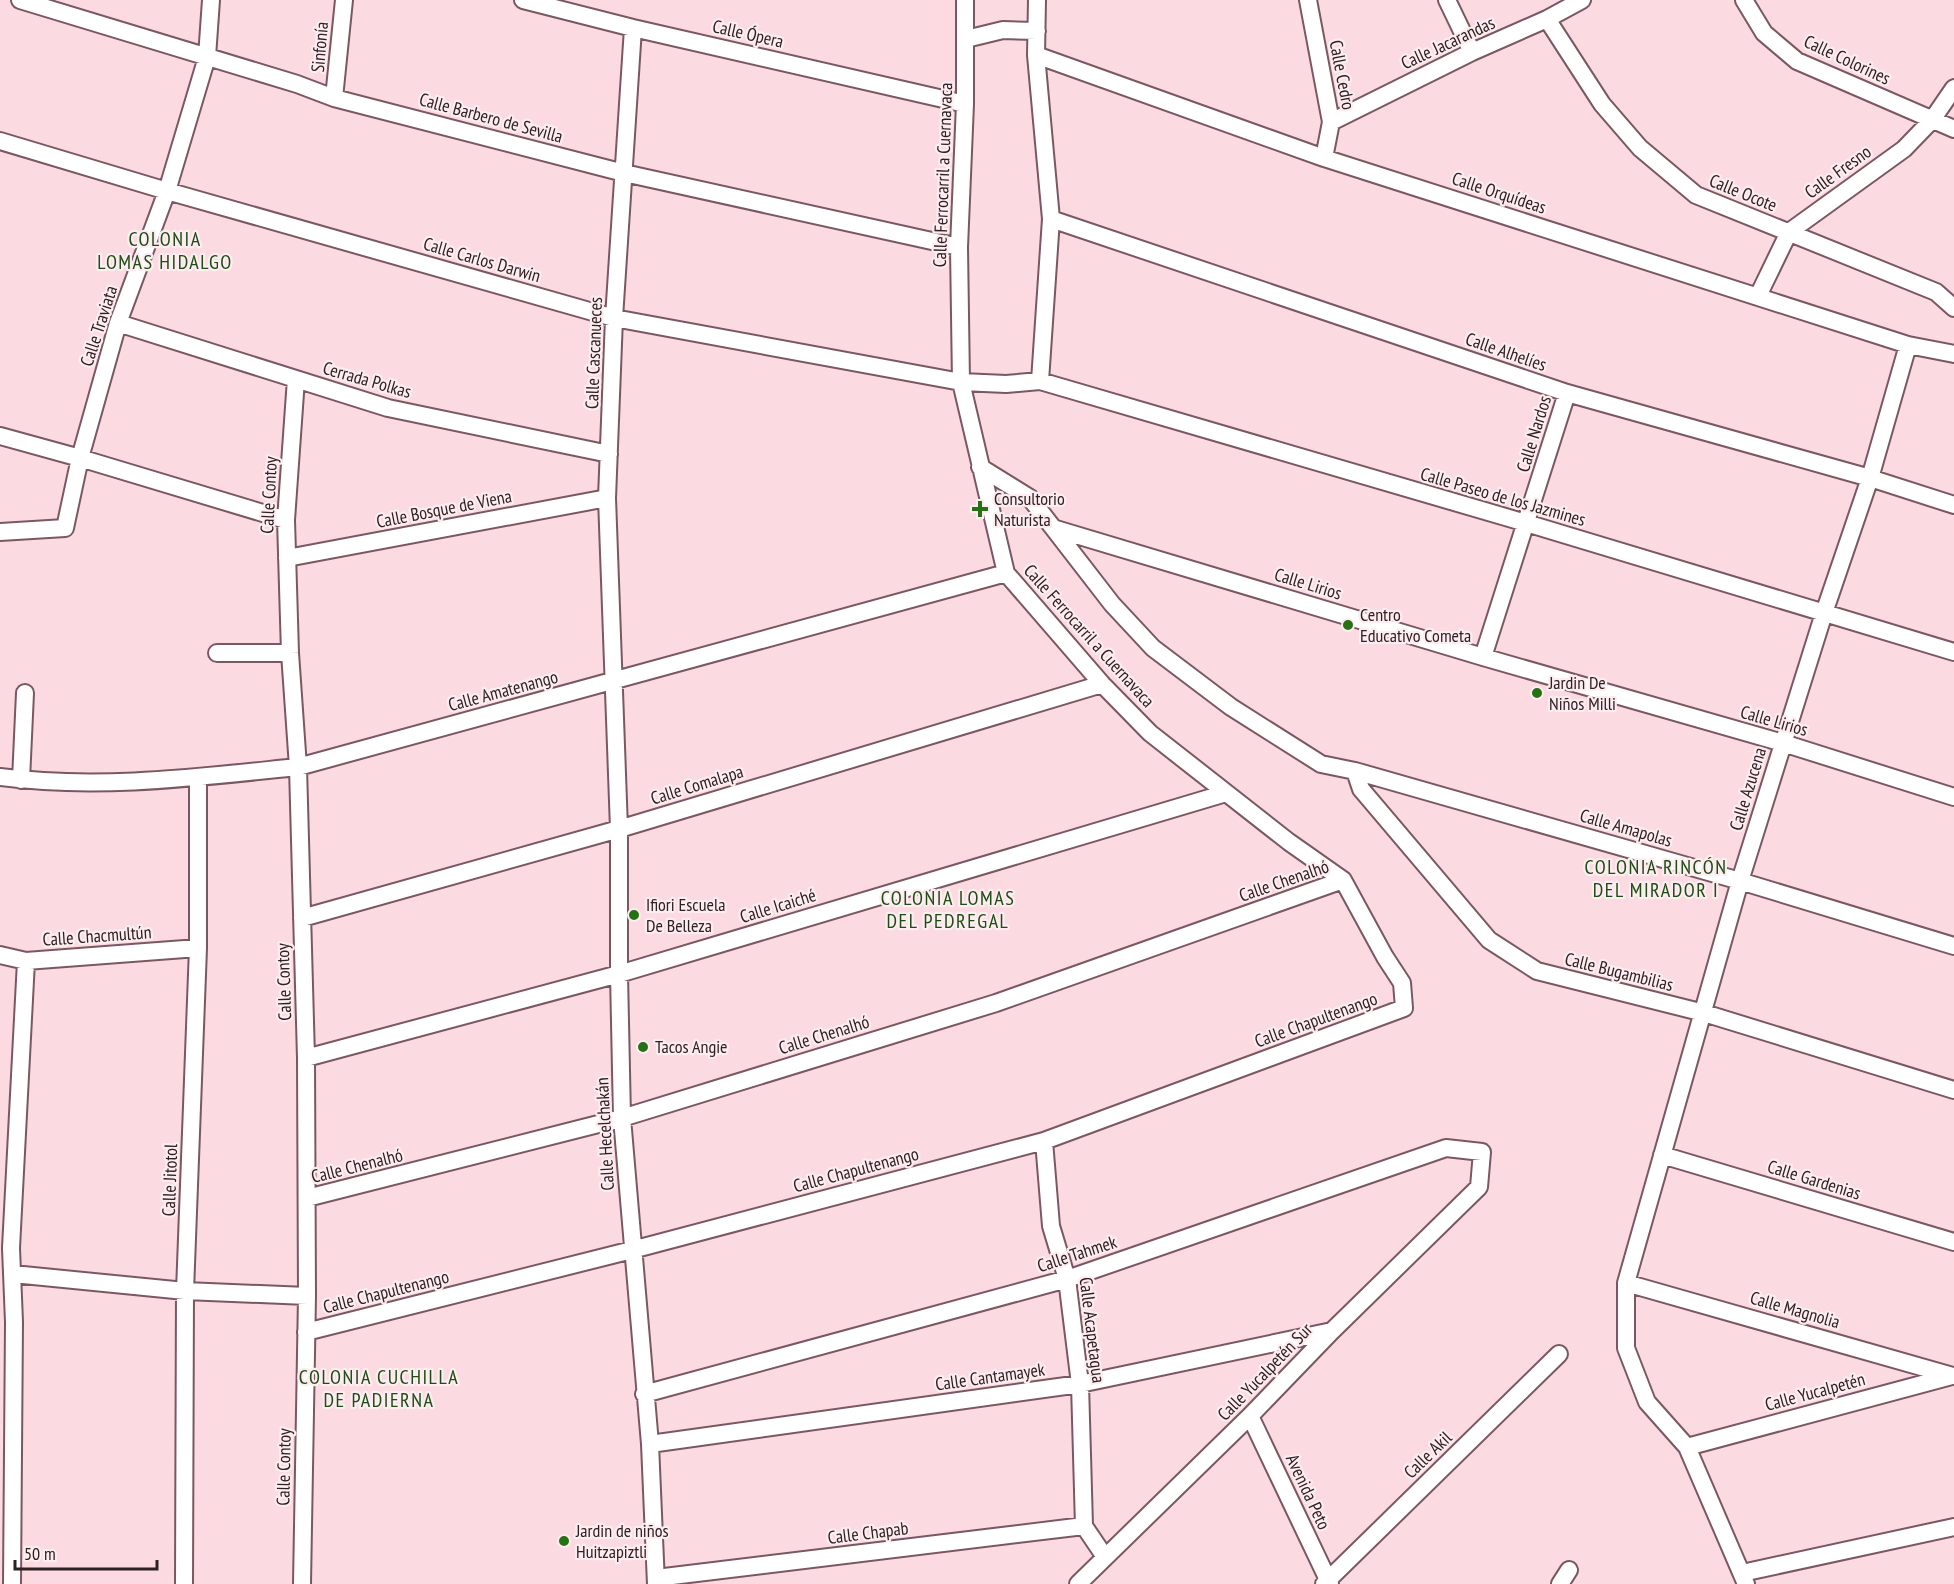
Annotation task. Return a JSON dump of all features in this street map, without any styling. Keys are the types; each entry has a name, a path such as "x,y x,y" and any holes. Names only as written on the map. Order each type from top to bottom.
{"street":[{"name":"Calle Barbero de Sevilla","path":"20,0 297,84 334,98 624,173 959,247"},
{"name":"Calle Traviata","path":"0,532 65,528 80,458 118,323 167,191 207,57 210,0"},
{"name":"Sinfonía","path":"334,98 344,0"},
{"name":"Calle Ópera","path":"524,0 633,28 965,104"},
{"name":"Calle Ferrocarril a Cuernavaca","path":"965,0 965,104 959,247 961,382 1006,573 1102,684 1150,733 1289,842 1343,880 1385,957 1402,983 1404,1008"},
{"path":"1037,0 1036,55 1051,219 1040,381"},
{"name":"Calle Cedro","path":"1308,0 1331,122 1324,158"},
{"path":"1447,0 1472,51"},
{"name":"Calle Jacarandas","path":"1331,122 1472,51 1547,19 1582,0"},
{"name":"Calle Colorines","path":"1744,0 1764,33 1797,61 1954,129"},
{"name":"Calle Ocote","path":"1547,19 1602,104 1640,148 1696,195 1936,292 1954,308"},
{"name":"Calle Cascanueces","path":"614,681 607,498 614,318 633,28"},
{"path":"966,39 1003,30 1037,31"},
{"name":"Calle Orquídeas","path":"1036,55 1324,158 1908,345 1954,354"},
{"name":"Calle Fresno","path":"1758,296 1790,232 1904,149 1932,120 1954,88"},
{"name":"Calle Carlos Darwin","path":"0,141 614,318 961,382 1006,384 1040,381"},
{"name":"Calle Alhelíes","path":"1051,219 1567,393 1870,478 1954,505"},
{"name":"Cerrada Polkas","path":"118,323 388,408 609,454"},
{"name":"Calle Azucena","path":"1626,1283 1740,881 1824,613 1870,478 1908,345"},
{"name":"Calle Contoy","path":"296,379 286,520 290,653 298,767 306,1058 307,1296 302,1584"},
{"name":"Calle Paseo de los Jazmines","path":"1040,381 1526,523 1954,652"},
{"name":"Calle Nardos","path":"1483,657 1567,393"},
{"path":"0,436 286,520"},
{"path":"980,467 1030,498 1112,604 1153,648 1231,707 1321,764 1355,771"},
{"name":"Calle Bosque de Viena","path":"287,558 607,498"},
{"name":"Calle Lirios","path":"1056,529 1483,657 1783,743 1954,797"},
{"name":"Calle Amatenango","path":"0,777 86,783 198,777 298,767 1006,573"},
{"path":"217,653 290,653"},
{"name":"Calle Hecelchakán","path":"614,681 622,1118 650,1444 656,1581"},
{"name":"Calle Comalapa","path":"302,918 618,829 1102,684"},
{"path":"21,780 25,693"},
{"name":"Calle Amapolas","path":"1355,771 1954,945"},
{"name":"Calle Bugambilias","path":"1355,771 1361,789 1489,940 1537,971 1704,1013 1954,1090"},
{"name":"Calle Jitotol","path":"184,1584 185,1291 198,948 198,777"},
{"name":"Calle Icaiché","path":"306,1058 619,974 1226,793"},
{"name":"Calle Chenalhó","path":"307,1198 622,1118 996,1002 1343,880"},
{"name":"Calle Chacmultún","path":"0,954 26,961 198,948"},
{"path":"12,1584 13,1274 6,1243 26,961"},
{"name":"Calle Chapultenango","path":"306,1332 632,1250 1044,1141 1404,1008"},
{"name":"Calle Acapetagua","path":"1044,1141 1051,1226 1067,1279 1080,1384 1084,1526"},
{"name":"Calle Tahmek","path":"645,1394 1067,1279 1446,1148 1482,1152 1479,1187"},
{"name":"Calle Gardenias","path":"1662,1155 1954,1242"},
{"name":"Calle Yucalpetén Sur","path":"1078,1584 1479,1187"},
{"name":"Calle Chapultenango","path":"13,1274 185,1291 307,1296"},
{"path":"1626,1283 1626,1348 1647,1402 1687,1447 1744,1578 1954,1527"},
{"name":"Calle Magnolia","path":"1626,1283 1953,1375"},
{"name":"Calle Cantamayek","path":"650,1444 1080,1384 1332,1331"},
{"name":"Calle Akil","path":"1327,1583 1559,1354"},
{"name":"Calle Yucalpetén","path":"1687,1447 1953,1375"},
{"name":"Avenida Peto","path":"1250,1416 1327,1583"},
{"path":"1084,1526 1105,1557"},
{"name":"Calle Chapab","path":"656,1581 1084,1526"}],"place":[{"name":"Consultorio Naturista","path":"980,509"},
{"name":"Centro Educativo Cometa","path":"1348,625"},
{"name":"Jardin De Niños Milli","path":"1537,693"},
{"name":"Ifiori Escuela De Belleza","path":"634,915"},
{"name":"Tacos Angie","path":"643,1047"},
{"name":"Jardin de niños Huitzapiztli","path":"564,1541"}],"district":[{"name":"COLONIA LOMAS HIDALGO","path":"165,250"},
{"name":"COLONIA RINCÓN DEL MIRADOR I","path":"1656,878"},
{"name":"COLONIA LOMAS DEL PEDREGAL","path":"948,910"},
{"name":"COLONIA CUCHILLA DE PADIERNA","path":"379,1388"}]}
